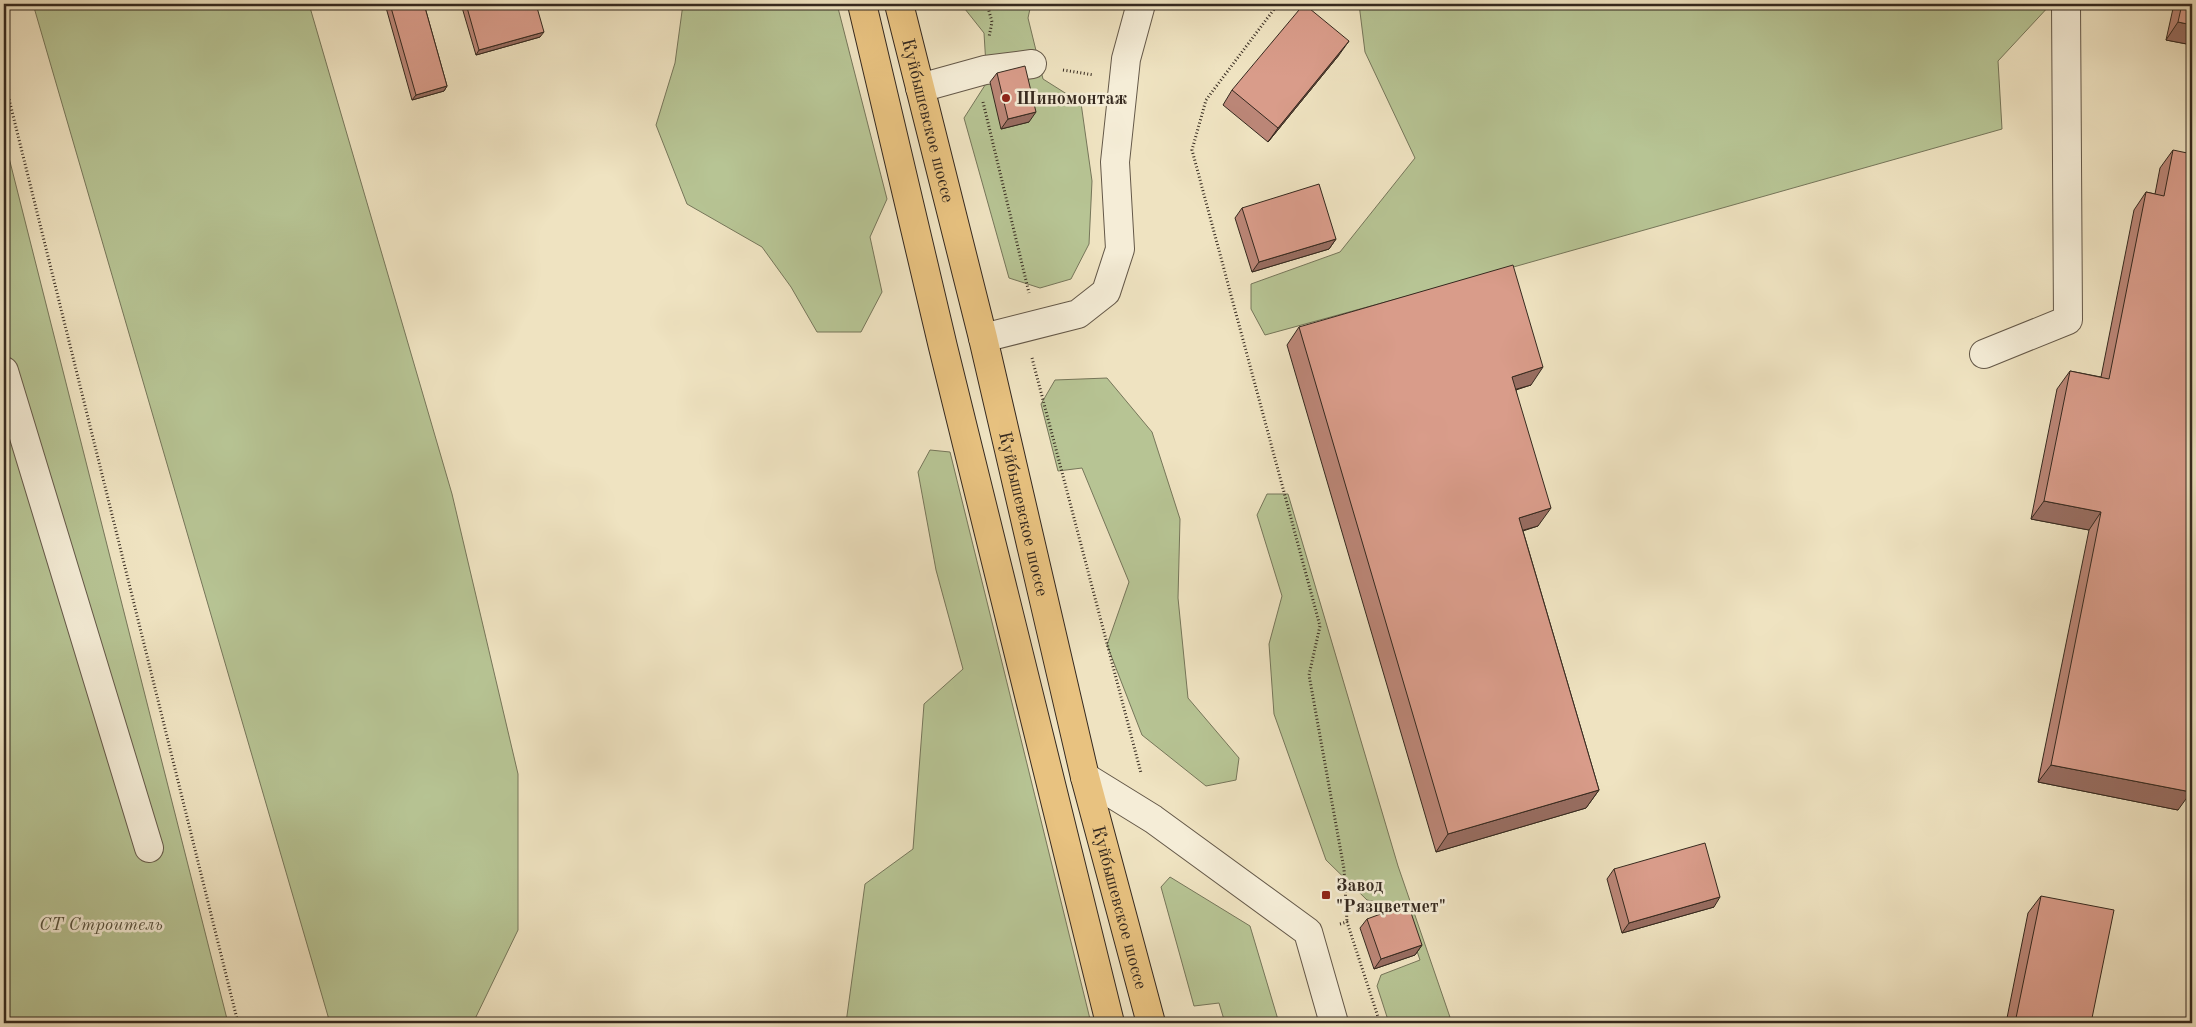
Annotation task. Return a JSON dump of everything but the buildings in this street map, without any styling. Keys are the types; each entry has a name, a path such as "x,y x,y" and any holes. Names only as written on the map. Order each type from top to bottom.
{"main road":[{"name":"Куйбышевское шоссе","path":"862,4 943,348 1110,1023"},
{"name":"Куйбышевское шоссе","path":"899,4 983,338 1084,777 1151,1023"}],"lane":[{"path":"983,338 1078,314 1106,292 1120,250 1115,162 1126,59 1142,4"},
{"path":"1984,354 2068,320 2066,4"},
{"path":"920,88 984,70 1032,64"},
{"path":"4,371 9,404 150,848"},
{"path":"1084,777 1153,820 1308,932 1334,1023"}],"path":[{"path":"987,4 992,22 984,70 979,87 1030,326 1153,820"},
{"path":"1278,4 1206,100 1192,150 1320,626 1310,674 1344,869 1348,922 1380,1023"},
{"path":"1032,64 1124,80"},
{"path":"4,79 238,1023"},
{"path":"1308,932 1348,922"}],"green space":[{"path":"33,4 309,4 452,494 518,774 518,930 473,1023 330,1023"},
{"path":"683,4 837,4 887,199 870,237 882,292 861,332 817,332 791,287 762,247 687,204 656,125 675,63"},
{"path":"961,4 1031,4 1028,18 1043,79 1081,103 1092,181 1089,244 1071,279 1040,288 1009,278 964,118 987,82 984,33"},
{"path":"1359,4 2051,4 1998,61 2002,129 1265,335 1251,309 1251,284 1340,252 1415,158 1365,52"},
{"name":"СТ Строитель","path":"4,138 228,1023 4,1023"},
{"path":"1107,378 1152,432 1180,519 1178,598 1188,698 1239,758 1236,780 1206,786 1142,735 1107,645 1129,582 1082,468 1058,471 1041,404 1055,380"},
{"path":"930,450 950,452 1091,1023 846,1023 865,884 913,849 924,704 963,669 936,570 918,472"},
{"path":"1267,494 1288,494 1398,866 1452,1023 1389,1023 1377,986 1381,975 1420,960 1402,907 1367,900 1326,860 1274,714 1269,644 1282,596 1257,515"},
{"path":"1170,877 1250,926 1279,1023 1225,1023 1219,1003 1194,1006 1161,887"}],"place":[{"name":"Шиномонтаж","path":"1006,98"},
{"name":"Завод \"Рязцветмет\"","path":"1326,895"}]}
